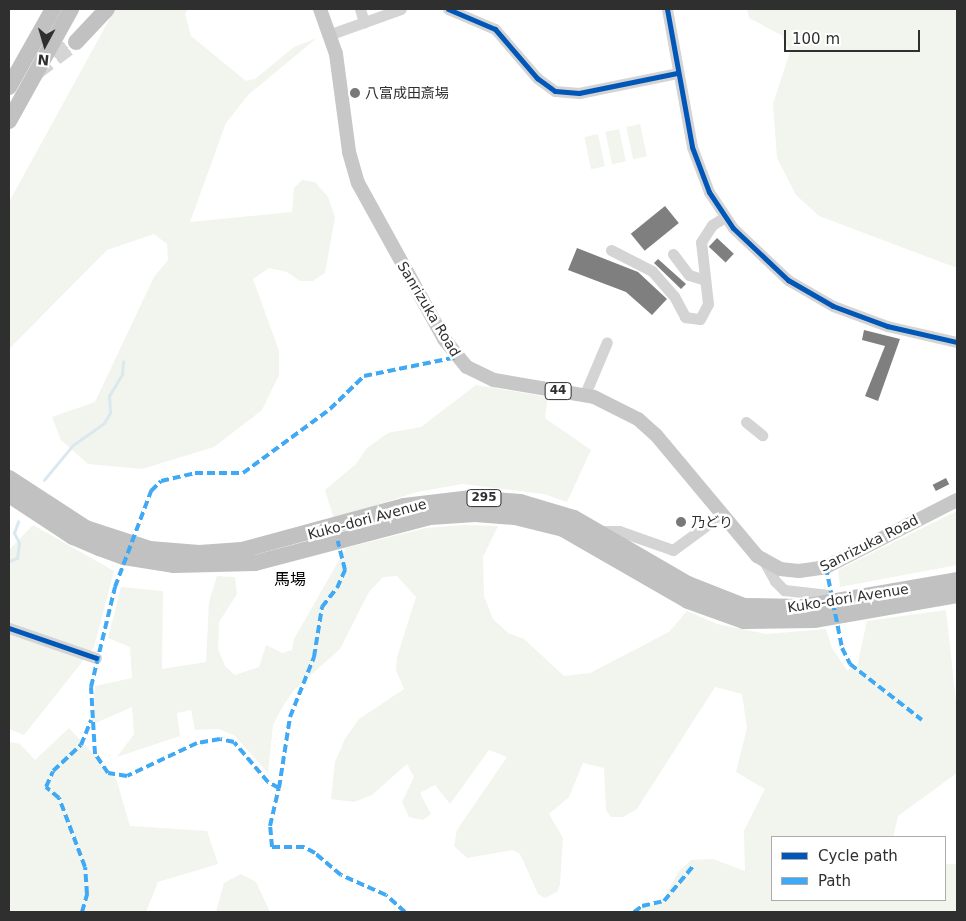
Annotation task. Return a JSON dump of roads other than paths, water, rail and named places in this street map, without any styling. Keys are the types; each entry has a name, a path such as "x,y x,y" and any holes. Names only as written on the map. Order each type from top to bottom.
{"highway":[{"path":"9,87 53,9"},
{"path":"9,120 72,9"},
{"path":"76,42 107,9"},
{"name":"Kuko-dori Avenue","path":"9,478 61,514 104,536 150,549 199,554 282,542 404,506 472,498 541,507 599,531 688,584 724,601 783,609 957,580"},
{"name":"Kuko-dori Avenue","path":"9,495 73,537 124,557 174,565 255,563 430,518 496,515 564,530 688,601 744,621 814,620 957,595"}],"main road":[{"name":"Sanrizuka Road","path":"320,9 330,34 341,73 349,152 358,183 444,339 457,358 480,374 585,394 614,404 638,419 656,435 764,561 789,570 826,567 957,500"}],"street":[{"path":"360,9 364,22"},
{"path":"330,34 401,9"},
{"path":"448,9 495,29 537,78 555,91 579,93 677,73"},
{"path":"667,9 677,73 692,147 709,192 725,217 757,254 809,294 858,318 957,342"},
{"path":"611,250 652,272 674,296 685,317 693,320 706,314 702,242 712,225 725,217"},
{"path":"673,254 689,275 705,280"},
{"path":"585,394 606,342"},
{"path":"746,422 762,436"},
{"path":"599,531 619,531 673,550 722,514"},
{"path":"764,561 784,590 829,595 831,602"},
{"path":"9,628 96,658"}],"waterway":[{"path":"44,480 73,445 104,423 110,413 109,396 122,374 123,362"},
{"path":"9,561 17,558 19,543 14,533 18,522"}],"tunnel":[{"path":"36,72 76,42"}],"place":[{"name":"八富成田斎場","path":"355,93"},
{"name":"乃どり","path":"681,522"}],"district":[{"name":"馬場","path":"290,580"}]}
